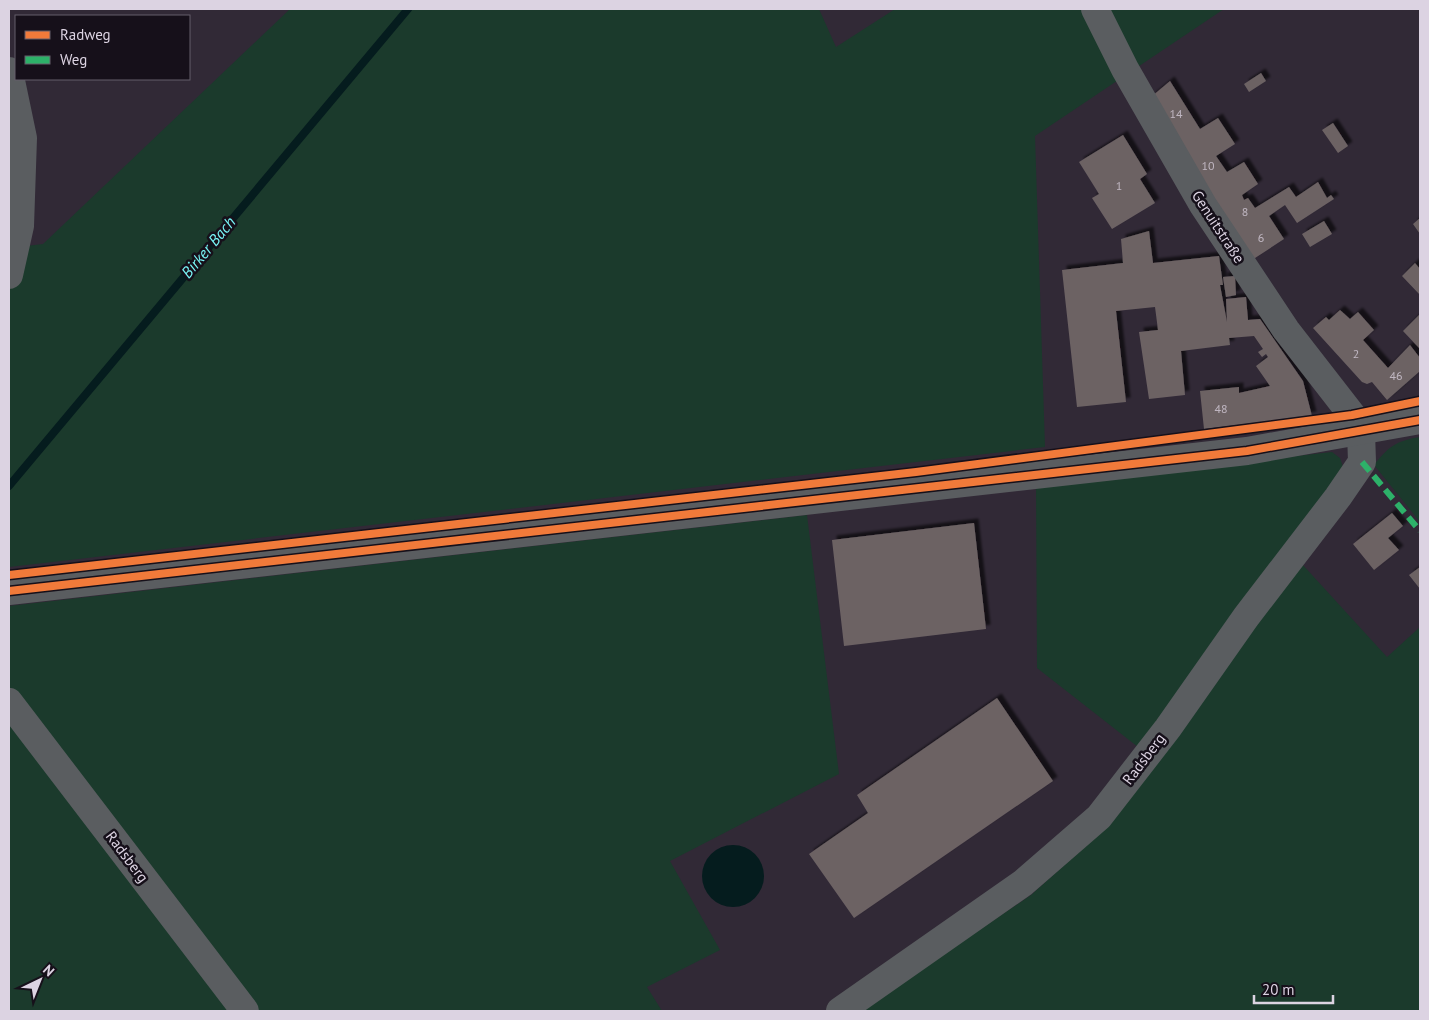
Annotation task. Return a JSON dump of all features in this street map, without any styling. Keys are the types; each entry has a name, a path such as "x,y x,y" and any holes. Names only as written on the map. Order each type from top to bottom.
{"street":[{"name":"Genuitstraße","path":"1094,9 1125,69 1203,206 1286,330 1341,399 1360,432"},
{"path":"9,72 23,138 23,156 20,226 9,276"},
{"path":"9,591 1247,451 1420,420"},
{"name":"Radsberg","path":"840,1011 1023,883 1099,817 1168,728 1246,617 1338,497 1362,462 1360,432"},
{"name":"Radsberg","path":"9,702 246,1011"}],"green space":[{"path":"290,9 819,9 836,47 895,9 1224,9 1035,136 1045,447 9,567 9,248 43,244"},
{"path":"1420,437 1420,522 1374,465 1394,445 1405,440"},
{"path":"1332,452 1340,458 1344,470 1138,747 1037,668 1036,485"},
{"path":"807,515 839,774 670,861 720,950 647,987 662,1011 258,1011 9,688 9,606"},
{"path":"1302,564 1387,657 1420,627 1420,1011 860,1011 1031,895 1108,826"},
{"path":"9,715 229,1007 225,1011 9,1011"}],"shaded area":[{"path":"727,845 739,845 755,854 762,864 764,876 762,888 755,898 739,907 727,907 716,902 707,893 702,882 702,870 707,859 716,850"}],"building":[{"path":"1261,73 1266,81 1249,92 1244,84"},
{"path":"1170,81 1200,129 1218,118 1235,144 1216,156 1227,172 1244,162 1258,184 1242,195 1244,200 1248,198 1255,208 1289,187 1296,197 1318,182 1327,198 1331,195 1334,199 1297,223 1285,205 1269,216 1284,239 1252,260 1151,97"},
{"path":"1333,123 1348,146 1338,153 1322,130"},
{"path":"1123,135 1147,174 1140,179 1155,203 1112,229 1092,198 1099,194 1079,162"},
{"path":"1420,218 1420,234 1413,224"},
{"path":"1324,221 1332,234 1310,247 1302,234"},
{"path":"1149,231 1153,263 1219,256 1223,285 1220,285 1227,322 1226,299 1246,297 1248,320 1260,319 1303,381 1312,416 1204,429 1200,391 1239,387 1239,393 1270,386 1256,366 1268,357 1266,354 1262,357 1258,352 1263,349 1254,336 1229,338 1230,345 1181,351 1185,395 1149,399 1139,332 1158,330 1155,307 1116,311 1126,402 1077,407 1062,270 1123,263 1121,239"},
{"path":"1415,263 1420,269 1420,295 1402,276"},
{"path":"1235,276 1236,295 1226,297 1223,277"},
{"path":"1340,310 1350,319 1358,312 1374,330 1363,340 1388,368 1410,345 1420,358 1420,371 1387,400 1372,382 1367,384 1362,382 1313,328 1326,317 1329,320"},
{"path":"1420,314 1420,349 1403,331"},
{"path":"1392,513 1403,526 1388,538 1399,550 1374,570 1353,544"},
{"path":"974,523 986,629 844,646 832,540"},
{"path":"1420,567 1420,589 1409,575"},
{"path":"997,698 1053,781 854,918 809,854 868,813 857,795"}],"waterway":[{"name":"Birker Bach","path":"9,486 408,9"}],"marked path":[{"path":"1362,462 1420,531"}],"cycle path":[{"path":"9,575 916,472 1352,415 1420,401"},
{"path":"9,591 1247,451 1420,420"}]}
